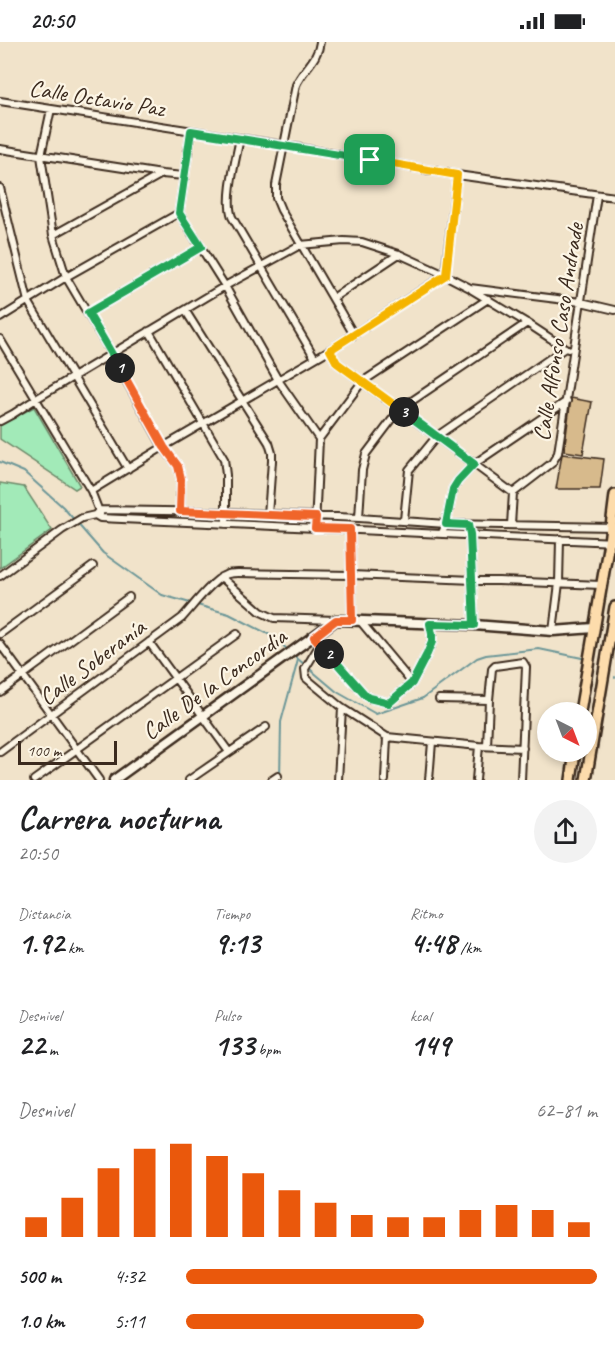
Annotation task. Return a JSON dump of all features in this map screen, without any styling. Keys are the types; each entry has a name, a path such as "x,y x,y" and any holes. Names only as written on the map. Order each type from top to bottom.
{"main road":[{"path":"582,702 601,585 612,542 615,495"},
{"path":"586,780 613,630 615,607"},
{"path":"571,780 573,762"}],"street":[{"path":"320,42 316,57 304,71 296,86 276,185 276,198 300,245 354,335"},
{"name":"Calle Octavio Paz","path":"0,101 284,145 457,175 615,197"},
{"path":"51,109 40,156 53,235 66,277 164,447 175,462 180,473 180,511"},
{"path":"191,131 179,213 225,286 279,380 320,439"},
{"path":"240,138 229,210 315,358"},
{"path":"0,149 184,176"},
{"path":"53,235 162,174"},
{"path":"446,275 457,175"},
{"path":"0,188 28,301 128,469"},
{"name":"Calle Alfonso Caso Andrade","path":"513,493 557,458 597,195"},
{"path":"0,318 66,277 179,213"},
{"path":"0,421 225,286 300,245 344,241 362,242 399,254 470,288 565,348 575,349"},
{"path":"88,313 201,247"},
{"path":"333,298 399,254"},
{"path":"91,491 330,350 446,275"},
{"path":"470,288 581,302 615,310"},
{"path":"315,528 320,439 362,382 488,299"},
{"path":"185,310 269,443 272,461 268,515"},
{"path":"359,518 362,470 366,454 400,409 527,323"},
{"path":"149,331 224,459 226,524"},
{"path":"0,339 91,491 98,514"},
{"path":"404,520 409,470 437,436 565,348"},
{"path":"330,350 337,363 513,493 511,525"},
{"path":"442,533 453,489 474,464 567,401"},
{"path":"0,576 62,530 82,518 98,514 226,512 468,525 613,526"},
{"path":"98,514 226,524 612,542"},
{"path":"468,525 474,625"},
{"path":"350,529 352,620"},
{"path":"554,631 561,539"},
{"path":"0,634 93,567"},
{"path":"594,628 554,631 474,625 274,618 261,612 221,577 238,573 351,575 601,585"},
{"name":"Calle Soberanía","path":"0,752 182,618 221,577"},
{"path":"0,692 129,597"},
{"name":"Calle De la Concordia","path":"114,780 279,660 299,647 317,640 336,620"},
{"path":"361,622 412,683"},
{"path":"430,624 432,642 412,683 389,703 369,698 317,640 306,666 305,677 342,708 387,737 523,748"},
{"path":"34,780 237,634"},
{"path":"149,642 229,752"},
{"path":"0,644 99,780"},
{"path":"487,746 491,671 495,666 522,662 526,667 521,780"},
{"path":"439,699 489,700"},
{"path":"338,780 342,708"},
{"path":"189,780 266,727"},
{"path":"385,780 387,737"},
{"path":"429,780 432,742"},
{"path":"476,780 479,746"}],"green space":[{"path":"34,407 80,486 75,489 0,439 0,425"},
{"path":"0,483 24,487 52,530 0,568"}],"building":[{"path":"571,398 592,402 583,454 564,451"},
{"path":"562,454 604,459 600,489 556,489"}],"waterway":[{"path":"0,462 24,472 63,507 103,553 162,595 229,614 272,636 288,650"},
{"path":"292,654 337,692 376,714 423,698 477,658 486,655 539,649 582,658"},
{"path":"280,780 281,722 298,660"}],"route":[{"path":"191,131 370,160 457,175 446,275 330,350 337,363 474,464 454,486 446,524 468,525 474,625 430,624 432,642 412,683 389,703 366,696 314,637 336,620 352,620 350,529 315,528 316,517 180,511 181,479 178,466 164,447 88,313 201,247 179,213 191,131"}]}
